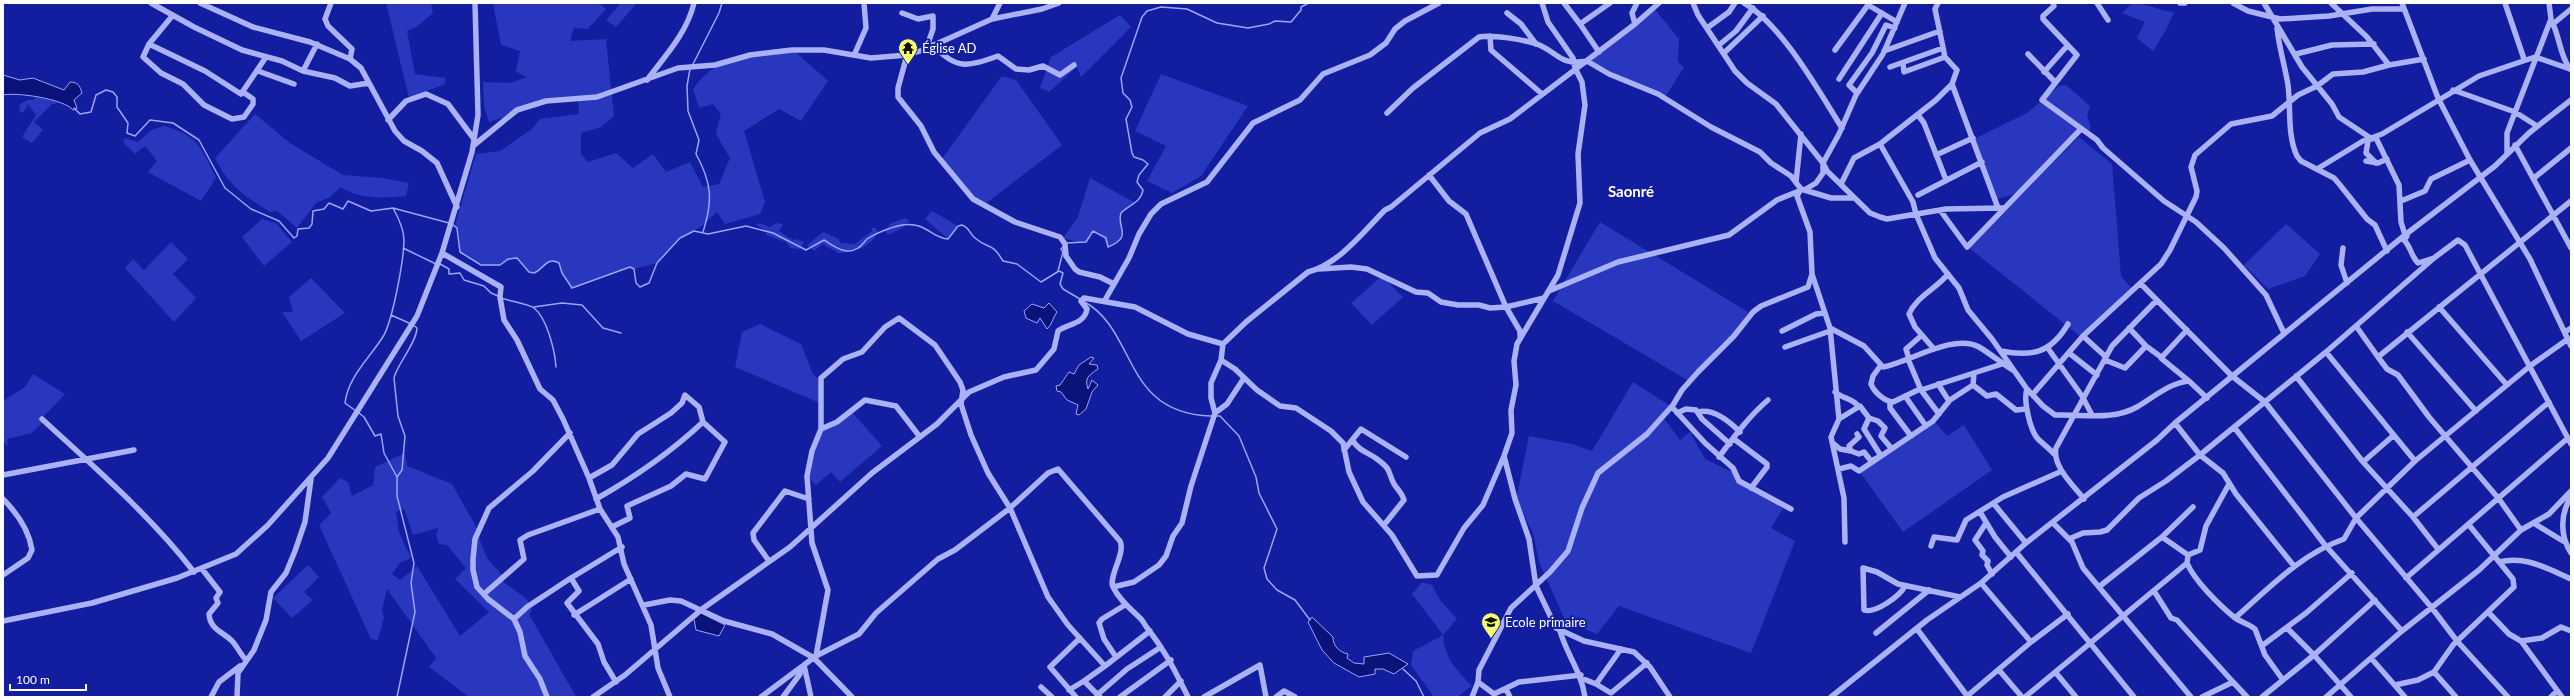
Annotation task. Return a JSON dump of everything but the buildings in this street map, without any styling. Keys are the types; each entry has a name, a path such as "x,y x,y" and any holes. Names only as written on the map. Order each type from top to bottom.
{"street":[{"path":"151,3 217,39 266,57 282,61 303,71 335,78 350,86 369,83"},
{"path":"200,3 253,27 317,44 350,59 361,68 388,120 404,141 422,151 437,163 457,207"},
{"path":"331,3 326,19 328,26 352,49 350,59"},
{"path":"3,621 92,603 194,572 236,554 248,545 311,479 328,458 417,316 442,253 450,223 457,207 478,115 475,3"},
{"path":"647,80 675,43 692,14 694,3"},
{"path":"855,53 866,28 864,3"},
{"path":"992,19 1000,3"},
{"path":"473,142 517,110 546,101 597,97 678,68 725,63 757,54 824,50 855,53 870,58 907,55 926,49 992,19 1042,9 1059,3"},
{"path":"1105,300 1151,214 1161,204 1206,182 1253,123 1300,100 1323,74 1370,55 1386,43 1395,29 1405,21 1439,3"},
{"path":"1520,336 1534,318 1564,259 1580,204 1578,154 1585,105 1582,82 1571,52 1548,22 1542,3"},
{"path":"1564,3 1599,52"},
{"path":"1580,24 1610,3"},
{"path":"1634,24 1632,13 1637,3"},
{"path":"1319,269 1353,243 1385,210 1391,207 1480,133 1510,119 1575,66 1587,61 1599,52 1659,3"},
{"path":"1693,3 1707,28 1735,71 1747,83 1776,104 1801,134 1823,163 1827,171 1873,216 1886,218 1940,210 2001,208"},
{"path":"1707,28 1728,12 1735,3"},
{"path":"1744,3 1763,16 1800,63 1842,128"},
{"path":"1215,413 1211,398 1211,383 1221,360 1223,344 1246,322 1308,272 1319,269 1350,267 1367,269 1416,292 1428,293 1441,302 1458,306 1480,305 1490,308 1506,307 1546,295 1558,285 1580,279 1618,262 1729,235 1777,200 1818,180 1822,173 1823,163 1842,128 1857,93 1884,51 1906,3"},
{"path":"1841,184 1854,158 1880,144 1918,115 1952,84 1957,70 1945,57 1935,9 1938,3"},
{"path":"2053,3 2054,6 2042,18 2077,56 2042,100 2097,140 2103,148 2164,201 2203,228 2261,289 2274,308 2284,333"},
{"path":"2097,3 2108,20"},
{"path":"2180,3 2185,3"},
{"path":"2233,3 2243,5 2272,18 2343,14 2403,6 2438,98 2470,160 2519,241 2571,346"},
{"path":"2264,3 2278,28 2317,86 2343,121 2372,139 2387,159 2399,185 2401,222 2405,235"},
{"path":"2331,3 2374,44 2388,65"},
{"path":"2505,3 2524,60"},
{"path":"2549,3 2552,22 2559,36 2563,59 2570,70"},
{"path":"1835,50 1866,6 1869,5 1882,13 1896,25"},
{"path":"1719,45 1736,31 1753,8"},
{"path":"2507,153 2506,133 2531,74 2535,57 2552,22 2571,9"},
{"path":"902,13 918,18 933,16 933,29 926,49"},
{"path":"1507,13 1521,24 1536,44"},
{"path":"1839,78 1882,13"},
{"path":"149,44 205,71 240,93 243,92 254,101 244,117 232,119 204,106 183,84 161,73 143,57 149,44 173,15"},
{"path":"1724,53 1763,16"},
{"path":"1857,93 1849,85 1872,52 1886,25 1896,25"},
{"path":"2278,28 2290,101 2294,150 2301,161 2334,178 2375,225 2387,251"},
{"path":"1884,51 1940,31"},
{"path":"1386,113 1447,60 1479,37 1490,36 1536,44 1575,66"},
{"path":"1490,36 1491,50 1542,94"},
{"path":"303,71 317,44"},
{"path":"2296,54 2332,45 2374,44"},
{"path":"933,45 946,59 955,64 967,64 998,56 1016,69 1024,70 1043,66 1060,75 1074,66"},
{"path":"2044,72 2067,46"},
{"path":"1890,67 1943,48"},
{"path":"2028,54 2055,82"},
{"path":"907,55 898,88 898,97 921,126 937,157 973,199 1015,222 1060,237 1065,244 1066,256 1075,269 1079,272 1100,277 1114,284"},
{"path":"243,92 258,72 266,57"},
{"path":"1903,63 1904,72 1945,57"},
{"path":"2317,169 2363,141 2372,139 2438,98 2478,76 2535,57 2570,70"},
{"path":"2033,394 2058,362 2069,353 2083,336 2140,284 2166,257 2196,193 2191,167 2197,151 2231,124 2267,118 2290,101 2317,86 2333,74 2363,72 2388,65 2424,59"},
{"path":"1587,61 1609,74 1658,94 1711,127 1760,152 1796,182 1802,189 1831,198 1854,198"},
{"path":"258,72 294,84"},
{"path":"1952,84 2001,208"},
{"path":"2452,90 2515,112 2537,126"},
{"path":"388,120 406,101 426,94 448,104 473,142"},
{"path":"1831,697 1917,629 1960,597 1982,584 2026,543 2084,499 2157,440 2175,423 2405,235 2481,177 2537,126 2571,100"},
{"path":"1918,115 1924,123 1946,180"},
{"path":"1940,210 1967,246 2001,208 2081,129"},
{"path":"1796,182 1801,134"},
{"path":"1936,155 1973,138"},
{"path":"2372,139 2366,153 2376,163"},
{"path":"1880,144 1914,202 1916,214 1935,258 1963,295 1968,310 2001,351 2027,389 2053,414 2106,416 2127,411 2172,386 2189,381"},
{"path":"2515,145 2554,214 2571,248"},
{"path":"2534,178 2571,148"},
{"path":"2366,160 2376,163 2387,159"},
{"path":"2401,201 2426,191 2431,179 2470,160"},
{"path":"1918,195 1982,162"},
{"path":"1221,360 1257,390 1280,406 1296,408 1331,431 1343,443 1349,472 1363,502 1384,525 1417,576 1437,575 1464,528 1483,505 1512,433 1511,410 1516,385 1514,361 1520,331 1506,307 1466,214 1449,201 1429,175"},
{"path":"1802,189 1798,199 1810,232 1812,274 1830,330 1839,420"},
{"path":"2378,357 2481,272 2501,258 2519,241 2571,201"},
{"path":"2413,229 2404,240 2409,245 2412,256 2418,263 2434,258"},
{"path":"2069,539 2083,533 2108,530 2138,498 2166,481 2200,455 2326,352 2434,258 2458,240 2471,253 2571,444"},
{"path":"2344,248 2341,265 2347,283"},
{"path":"442,253 501,287 500,297 504,320 517,340 540,389 553,400 570,433 600,509 612,527 622,547 624,564 644,605 652,630 659,672 670,697"},
{"path":"1472,697 1478,682 1479,670 1511,608 1517,600 1536,586 1568,551 1582,508 1598,473 1647,434 1672,407 1686,386 1734,336 1748,316 1761,306 1805,289 1812,274"},
{"path":"1934,349 1922,335 1909,314 1917,301 1934,289 1948,274"},
{"path":"2140,284 2232,376 2265,402 2356,518 2432,608 2457,641 2508,697"},
{"path":"593,697 616,682 654,648 702,609 790,547 872,473 937,424 961,399 977,387 1036,370 1054,349 1058,331 1072,325 1085,315 1087,309 1082,299 1105,300 1115,305 1135,307 1188,334 1223,344"},
{"path":"2054,454 2082,396 2098,375 2112,346 2156,301"},
{"path":"2439,307 2507,385"},
{"path":"1782,331 1816,314 1824,313"},
{"path":"815,657 828,590 812,543 809,499 809,462 821,429 823,375 842,359 862,352 885,327 896,319 908,324 937,347 962,386 964,393 961,399 962,409 988,473 1010,508 1016,527 1042,579 1048,598 1105,666"},
{"path":"2001,351 2032,353 2047,347 2058,341 2068,324"},
{"path":"2356,326 2387,369 2398,374 2429,417 2446,435 2521,530"},
{"path":"2129,328 2146,346 2189,381 2206,398"},
{"path":"2565,332 2571,328"},
{"path":"1785,347 1830,330 1864,346 1881,366"},
{"path":"2161,357 2187,330"},
{"path":"2407,332 2476,411"},
{"path":"1922,335 1906,349 1908,359 1921,389 1939,414"},
{"path":"2083,336 2105,359 2124,368 2146,346"},
{"path":"2235,618 2294,566 2325,545 2344,539 2356,518 2385,488 2415,461 2530,366 2568,339"},
{"path":"1890,402 1876,392 1871,384 1873,376 1881,366 1886,366 1908,359 1934,349 1959,344 1978,346 2015,372"},
{"path":"2047,347 2082,396 2092,415"},
{"path":"2326,352 2415,461"},
{"path":"2069,353 2098,375"},
{"path":"1890,402 1921,389 2002,364"},
{"path":"1974,373 1974,385 1987,396 1996,394 2016,410 2026,409"},
{"path":"2296,376 2363,462 2385,488 2413,517 2438,549"},
{"path":"1113,587 1134,582 1159,565 1166,556 1173,536 1182,523 1191,486 1215,413 1231,399 1244,378"},
{"path":"1938,384 1949,401"},
{"path":"1839,469 1850,466 1859,471 1926,426 1939,414 1949,401 1974,385"},
{"path":"2027,389 2024,396 2026,409 2038,439 2054,454 2062,471 2084,499"},
{"path":"1835,392 1840,397 1852,400 1869,418 1878,421 1885,428 1882,436 1892,449"},
{"path":"589,478 612,465 634,437 671,413 682,403 685,395 699,407 703,422 725,442 708,477 704,480 691,474 682,475 671,486 627,506 630,518 612,527"},
{"path":"1905,396 1926,426"},
{"path":"821,429 837,422 862,401 868,400 896,406 920,436"},
{"path":"1719,457 1740,432 1751,414 1768,400"},
{"path":"1890,402 1890,408 1911,436"},
{"path":"2413,517 2549,402"},
{"path":"1845,542 1845,509 1832,433 1839,420 1858,406"},
{"path":"1672,407 1719,457 1733,468 1739,481 1791,509"},
{"path":"1677,413 1686,409 1698,412 1704,410 1723,418 1740,432"},
{"path":"1698,412 1702,419 1730,444"},
{"path":"1869,418 1864,429 1881,456"},
{"path":"42,419 86,459 156,529 194,572"},
{"path":"596,499 623,484 672,450 703,422"},
{"path":"2175,423 2200,455 2223,473 2229,484 2294,566"},
{"path":"2234,427 2325,545 2352,573 2402,631"},
{"path":"1344,450 1353,441 1361,429 1406,457"},
{"path":"547,697 540,679 525,656 520,632 514,619 484,594 474,580 473,559 476,539 489,508 533,471 570,433"},
{"path":"1851,451 1849,446 1859,437 1857,434"},
{"path":"2363,462 2394,434"},
{"path":"2406,578 2568,438"},
{"path":"1734,439 1767,464 1765,470 1751,488"},
{"path":"1353,441 1362,453 1375,458 1390,470 1394,484 1402,494 1404,500 1384,525"},
{"path":"1834,444 1840,449 1859,454 1864,452 1871,461 1881,456"},
{"path":"3,476 134,450"},
{"path":"1504,456 1515,499 1529,539 1536,586 1542,604 1556,628 1584,641 1634,652 1647,663 1670,697"},
{"path":"761,697 815,657 859,634 876,613 938,559 955,550 1010,508 1053,470 1062,471 1121,544 1117,568 1112,580 1113,587 1125,605 1142,620 1171,660 1188,697"},
{"path":"1931,546 1934,537 1957,540 1964,523 1980,512 2003,497 2062,471"},
{"path":"211,697 223,678 240,666 254,650 266,620 271,592 286,573 305,522 311,479"},
{"path":"2188,555 2200,550 2206,526 2229,484"},
{"path":"769,562 754,540 753,533 756,528 779,503 785,491 809,499"},
{"path":"2326,697 2402,631 2479,570 2521,530 2535,524 2549,514 2571,491"},
{"path":"2563,542 2564,516 2571,497"},
{"path":"3,499 18,517 29,536 32,550 28,558 3,575"},
{"path":"1994,504 2026,543"},
{"path":"2100,586 2162,537 2193,507"},
{"path":"484,594 524,559 520,540 528,535 600,509"},
{"path":"1980,512 1986,523 2011,557"},
{"path":"2053,522 2074,545 2083,568 2100,586 2191,697"},
{"path":"1986,523 1975,540 1983,551 1982,555 1988,561 1987,566 1992,574"},
{"path":"2535,524 2563,542 2571,553"},
{"path":"2395,685 2418,680 2434,672 2457,641 2489,613 2514,587 2513,578 2469,525"},
{"path":"2162,537 2188,555"},
{"path":"514,619 527,607 622,547"},
{"path":"2016,552 2038,581 2068,614 2089,645 2134,697"},
{"path":"2188,555 2187,563 2195,579 2235,618 2256,629 2269,661 2283,680"},
{"path":"2499,562 2514,560 2532,562 2571,579"},
{"path":"2025,697 2056,673 2187,563"},
{"path":"1905,586 1893,600 1874,610 1864,610 1863,568 1876,572 1891,581 1905,586 1960,597"},
{"path":"202,569 220,592 216,598 218,605 209,614 214,628 233,642 246,660"},
{"path":"2263,645 2287,628 2352,573"},
{"path":"571,578 579,591 567,602 574,615 598,644 604,662 616,682"},
{"path":"574,615 631,579"},
{"path":"1982,584 2031,642"},
{"path":"1876,633 1929,590"},
{"path":"2154,591 2172,618 2177,620 2247,697"},
{"path":"644,605 670,600 681,601 702,609 724,621 772,634 815,657 852,697"},
{"path":"2262,697 2314,655 2375,600"},
{"path":"1116,657 1104,640 1100,623 1102,619 1125,605"},
{"path":"2489,613 2509,634 2520,641 2562,697"},
{"path":"1917,629 1967,697 2031,642 2068,614"},
{"path":"2520,641 2542,638 2561,627 2571,631"},
{"path":"2287,628 2314,655 2351,697"},
{"path":"1069,690 1105,666 1150,631"},
{"path":"1560,631 1566,649 1581,676 1585,697"},
{"path":"1076,697 1050,667 1080,638"},
{"path":"1084,681 1099,696 1127,669 1161,647"},
{"path":"1596,684 1621,649"},
{"path":"2371,658 2405,697"},
{"path":"1120,697 1171,660"},
{"path":"1478,682 1490,693 1498,693 1519,682 1581,676 1611,693 1647,663"},
{"path":"1204,697 1260,665 1265,696 1277,697 1284,691 1295,697"},
{"path":"237,697 236,679 240,666"},
{"path":"783,697 800,674 802,667"},
{"path":"802,667 811,697"},
{"path":"1999,670 2022,697"},
{"path":"2434,672 2456,697"},
{"path":"2056,673 2076,697"},
{"path":"1165,697 1181,681"},
{"path":"2202,697 2233,682"},
{"path":"1041,687 1052,697"},
{"path":"1506,689 1510,697"},
{"path":"2551,697 2557,691"}],"shaded area":[{"path":"386,3 431,3 433,13 416,27 407,31 415,74 445,78 445,84 409,98"},
{"path":"493,3 600,3 606,9 588,29 574,28 570,41 606,39 614,116 601,127 581,133 581,154 588,162 616,153 633,168 653,154 666,172 690,162 703,187 719,184 730,158 716,134 721,114 713,104 699,108 693,89 703,78 724,62 736,57 749,53 791,48 828,81 801,121 779,109 744,131 765,202 760,214 725,224 717,212 702,226 680,238 657,263 634,269 630,267 572,288 562,273 559,263 555,261 547,262 538,272 531,273 517,258 511,259 498,266 492,266 480,263 460,252 459,232 455,225 476,154 500,151 533,128 540,119 579,114 578,98 545,103 489,122 484,106 483,82 510,83 527,77 516,72 520,51 501,45"},
{"path":"621,3 637,3 616,27 606,20"},
{"path":"2132,3 2143,4 2174,12 2166,30 2153,51 2137,38 2145,22 2122,13"},
{"path":"1653,7 1679,39 1678,62 1684,67 1664,99 1587,61"},
{"path":"1120,15 1131,27 1081,77 1077,67 1049,92 1040,88 1051,57"},
{"path":"1161,74 1248,106 1201,176 1172,193 1147,181 1166,146 1135,131"},
{"path":"3,75 20,80 33,78 64,90 70,82 75,83 79,86 82,93 74,100 77,108 73,110 68,106 40,97 10,94 3,95"},
{"path":"1002,76 1016,80 1062,145 985,204 977,202 941,160"},
{"path":"2066,85 2090,106 2087,115 2091,128 2086,134 2078,130 2015,194 1997,199 1974,139 2027,113 2059,86"},
{"path":"36,97 55,101 56,104 52,104 34,122 43,130 32,143 22,137 36,115 28,104 23,113 19,111 20,104 28,100 33,100"},
{"path":"255,114 290,143 343,175 382,178 409,183 406,196 364,196 341,187 330,197 316,203 297,228 277,211 270,212 244,195 231,183 215,158"},
{"path":"164,126 192,139 198,144 207,159 216,178 201,201 148,172 157,161 145,146 135,154 124,143 124,138 138,142 151,130"},
{"path":"2079,137 2112,164 2121,276 2133,290 2081,337 1968,247"},
{"path":"1090,178 1136,203 1121,213 1121,239 1108,247 1102,235 1093,231 1086,242 1081,243 1063,238 1078,217"},
{"path":"932,211 958,226 948,239 925,219"},
{"path":"905,218 910,221 904,225 904,227 888,235 885,231 890,224"},
{"path":"262,219 276,223 292,242 264,266 242,237"},
{"path":"1600,222 1748,312 1740,328 1720,345 1689,381 1553,301"},
{"path":"759,223 770,227 776,223 783,224 779,231 793,240 797,239 804,242 800,249 790,248 786,242 766,235 767,231 756,225"},
{"path":"2286,224 2320,254 2305,276 2268,289 2244,265"},
{"path":"872,228 876,228 878,232 871,242 850,252 838,253 823,244 814,251 807,245 823,232 839,239 840,243 855,244 872,231"},
{"path":"171,242 188,259 173,274 196,298 174,322 125,268 133,259 144,270"},
{"path":"1382,276 1403,297 1372,325 1351,303"},
{"path":"311,278 345,313 301,341 282,312 293,312 289,297"},
{"path":"1049,303 1057,312 1047,329 1040,318 1037,323 1026,318 1024,311 1032,304 1044,308"},
{"path":"760,324 801,344 813,374 820,380 822,404 735,367 742,332"},
{"path":"1091,357 1094,358 1089,364 1097,365 1098,369 1087,379 1088,389 1092,380 1098,385 1092,392 1086,409 1079,415 1076,414 1078,405 1067,400 1061,392 1057,391 1056,386 1060,385 1069,372 1074,374 1079,365"},
{"path":"33,374 65,394 44,416 40,417 44,422 31,433 7,439 8,446 3,441 3,401 25,387"},
{"path":"1633,382 1672,407 1663,417 1680,440 1690,432 1705,459 1732,472 1741,480 1783,508 1771,528 1795,541 1751,653 1619,606 1597,634 1566,622 1539,562 1533,533 1516,500 1529,436 1572,444 1592,451"},
{"path":"850,410 882,446 840,482 831,472 816,485 807,476 820,432"},
{"path":"1935,422 1947,436 1964,425 1992,470 1903,532 1860,472"},
{"path":"405,453 407,466 452,484 479,532 478,535 487,558 503,576 502,581 527,599 532,610 529,614 576,697 469,697 429,667 436,658 387,589 382,610 384,617 378,640 371,639 319,525 331,513 322,497 340,478 348,482 352,496 373,485 375,467","holes":["404,509 413,535 438,528 436,535 439,544 447,545 466,568 455,579 489,612 460,636 417,566 400,580 392,574 400,563 411,558 399,532 396,512"]},
{"path":"308,565 319,577 304,592 313,600 292,618 273,598"},
{"path":"1422,582 1432,585 1440,600 1457,619 1443,635 1412,594"},
{"path":"701,613 725,625 719,636 696,630 694,619"},
{"path":"1312,617 1333,637 1337,648 1348,654 1347,658 1354,663 1364,664 1364,657 1389,653 1408,664 1394,674 1383,669 1375,669 1375,674 1359,677 1334,663 1322,650 1308,622"},
{"path":"1443,635 1446,650 1452,663 1472,686 1457,697 1434,697 1411,665 1413,651"}],"waterway":[{"path":"692,66 719,13 722,3"},
{"path":"1066,243 1086,242 1093,231 1106,238 1108,247 1116,243 1122,235 1120,218 1121,213 1137,201 1142,194 1143,190 1137,182 1139,175 1148,164 1143,160 1134,157 1132,153 1126,119 1132,107 1130,100 1123,93 1121,78 1142,17 1147,11 1161,7 1187,9 1217,23 1248,28 1269,24 1275,21 1291,22 1301,10 1301,7 1309,3"},
{"path":"690,69 687,86 688,111 699,140 696,154 705,174 709,192 708,211 703,232"},
{"path":"74,108 80,114 91,112 96,95 106,90 113,92 117,97 117,107 128,123 127,133 135,136 150,120 173,123 199,140 225,188 251,209 279,221 294,238 297,236 298,229 309,228 312,224 313,211 324,209 329,203 343,209 348,201 371,211 393,208 449,223"},
{"path":"356,411 345,403 347,393 355,375 384,335 391,316 400,274 404,249 404,236 393,208"},
{"path":"452,224 457,228 460,252 481,265 500,265 508,259 517,258 529,272 534,273 548,262 555,261 559,263 562,273 572,288 630,267 634,269 636,283 640,287 649,283 657,263 680,238 694,231 708,234 746,226 773,233 806,250 824,240 840,249 849,251 859,247 867,239 875,235 902,225 917,225 937,236 948,239 958,226 962,225 967,228 980,242 993,248 1003,261 1017,264 1041,282 1059,271 1063,273 1060,284 1063,289 1080,299"},
{"path":"1058,271 1063,252 1061,249 1064,246"},
{"path":"403,248 436,264"},
{"path":"440,264 449,269 449,274 460,273 464,280 484,286 491,293 498,296"},
{"path":"501,298 534,308 539,313 550,335 556,367"},
{"path":"1083,301 1101,314 1114,331 1145,386 1161,401 1182,411 1211,416"},
{"path":"534,307 562,303 582,305 603,328 621,333"},
{"path":"391,315 409,323"},
{"path":"397,477 402,470 405,436 398,416 394,378 398,367 414,340 417,328 413,325"},
{"path":"359,413 364,417 375,436 381,434 384,453 397,477 397,496 414,563 411,583 415,612 397,697"},
{"path":"1215,416 1220,416 1239,436 1256,477 1259,493 1277,529 1264,568 1267,579 1277,590 1295,600 1310,620"},
{"path":"1403,669 1416,681 1424,697"}],"place":[{"name":"Église AD","path":"908,65"},
{"name":"Ecole primaire","path":"1491,639"}],"district":[{"name":"Saonré","path":"1631,192"}]}
